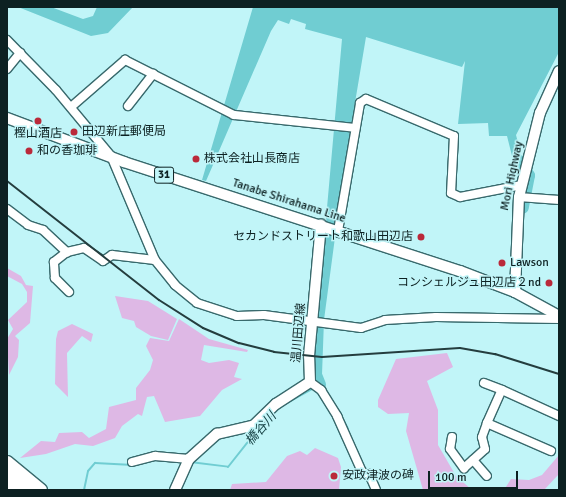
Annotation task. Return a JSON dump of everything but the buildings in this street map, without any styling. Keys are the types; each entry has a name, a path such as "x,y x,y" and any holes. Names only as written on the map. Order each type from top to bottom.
{"highway":[{"path":"7,462 41,490"},
{"path":"7,471 27,490"},
{"path":"7,484 12,490"},
{"path":"7,484 15,490"}],"main road":[{"name":"Mori Highway","path":"515,292 523,198 522,182 540,112 559,71"},
{"name":"Tanabe Shirahama Line","path":"7,118 111,156 337,230 515,292 559,316"},
{"name":"温川田辺線","path":"312,382 309,356 314,321 322,225"},
{"path":"175,490 187,462 225,430 253,426 276,404 312,382"}],"street":[{"path":"7,40 71,107 111,156 155,260 175,285 197,303 237,316 325,322 361,328 385,320 436,317 559,319"},
{"path":"7,69 20,53"},
{"path":"71,107 125,60 234,115 355,128"},
{"path":"128,106 153,74"},
{"path":"337,230 360,103 366,99 454,136 451,192 460,197 522,182"},
{"path":"523,198 559,200"},
{"path":"7,208 28,225 43,230 66,252"},
{"path":"69,292 55,278 54,262 66,252 84,248 103,261 112,255 155,260"},
{"path":"312,382 321,390 343,427 362,472 369,474 376,490"},
{"path":"484,383 559,416"},
{"path":"452,437 450,449 464,468 485,449 482,436 502,390"},
{"path":"487,423 551,451"},
{"path":"132,462 155,456 187,462"},
{"path":"473,460 487,476"}],"shaded area":[{"path":"7,268 21,276 26,285 33,286 30,323 15,336 19,340 18,357 9,375 7,339 13,329 8,320 27,302 27,292 22,284 7,276"},
{"path":"115,296 148,301 177,319 168,340 151,336 136,327 134,321 122,318"},
{"path":"179,319 209,339 248,350 247,352 204,345 201,360 209,363 229,360 239,363 234,377 242,379 222,390 200,416 165,422 154,396 147,397 142,416 138,414 122,426 115,438 93,446 75,444 46,454 20,458 41,441 55,442 59,433 82,432 89,438 106,429 109,407 136,400 136,388 150,370 153,360 146,346 150,338 169,341"},
{"path":"72,324 93,334 91,342 82,336 67,353 68,397 55,384 56,339 58,331"},
{"path":"447,353 453,367 427,381 438,410 438,445 456,476 472,490 423,490 406,431 409,413 388,414 378,407 378,400 396,359"},
{"path":"315,448 338,458 341,467 339,490 230,490 232,484 266,482 287,456 300,451 307,455"},
{"path":"559,455 559,474 544,490 504,490 511,479 529,480 542,475"}],"water":[{"path":"18,7 51,7 83,19 93,16 97,7 133,7 108,33 91,36"},
{"path":"253,7 559,7 559,52 516,135 521,154 516,172 507,136 489,136 488,123 458,124 465,61 462,67 366,37 335,222 326,219 342,39 305,29 306,24 291,19 289,24 278,20 271,31 206,181 202,180"}],"waterway":[{"path":"519,160 529,175 523,207"},
{"name":"橋谷川","path":"320,384 316,374 318,319 331,221"},
{"name":"橋谷川","path":"287,403 314,388"},
{"path":"338,410 348,429"},
{"name":"橋谷川","path":"190,462 228,467 262,424"},
{"name":"橋谷川","path":"84,490 88,471 95,463 133,465"}],"railway":[{"path":"7,181 159,300 203,328 239,343 274,352 322,357 460,348 495,354 559,374"}],"place":[{"name":"樫山酒店","path":"38,121"},
{"name":"田辺新庄郵便局","path":"74,132"},
{"name":"和の香珈琲","path":"29,151"},
{"name":"株式会社山長商店","path":"196,159"},
{"name":"セカンドストリート和歌山田辺店","path":"421,237"},
{"name":"Lawson","path":"502,263"},
{"name":"コンシェルジュ田辺店２nd","path":"549,283"},
{"name":"安政津波の碑","path":"334,476"}]}
